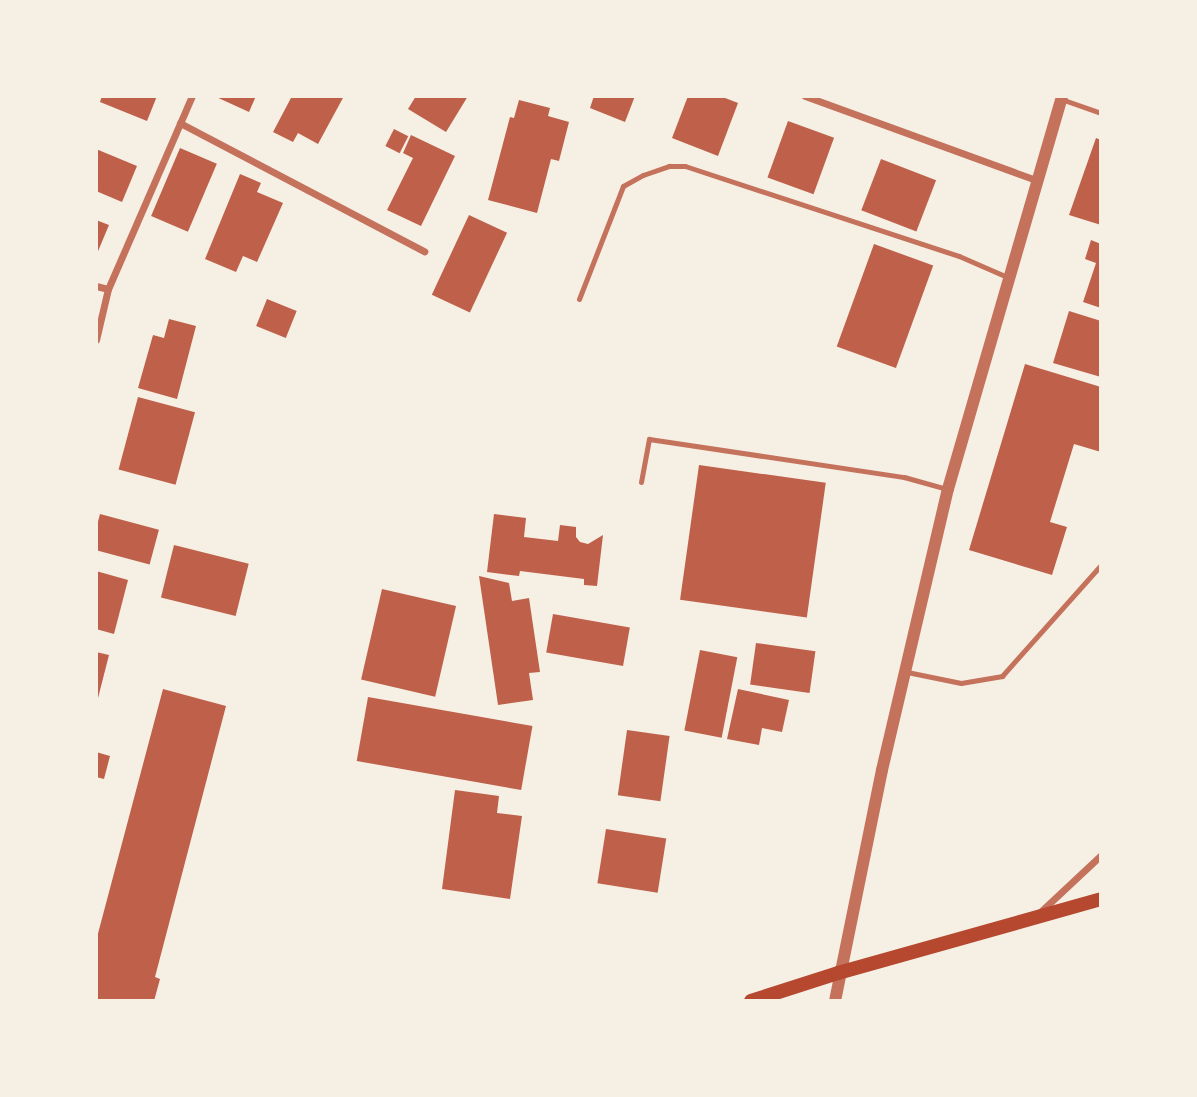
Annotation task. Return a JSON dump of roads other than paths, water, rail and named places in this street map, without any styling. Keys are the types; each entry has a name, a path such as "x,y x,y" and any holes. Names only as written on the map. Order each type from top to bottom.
{"main road":[{"path":"751,1001 838,973 1101,899"}],"street":[{"path":"96,340 107,289 192,96"},
{"path":"804,96 1039,182"},
{"path":"835,1001 838,973 904,672 948,489 1062,98"},
{"path":"180,123 424,251"},
{"path":"96,286 107,289"},
{"path":"1035,917 1101,855"}],"lane":[{"path":"1062,98 1101,113"},
{"path":"579,299 623,186 643,175 669,166 685,166 946,252 1011,279"},
{"path":"641,482 649,439 904,477 948,489"},
{"path":"904,672 961,683 1002,676 1101,565"}]}
